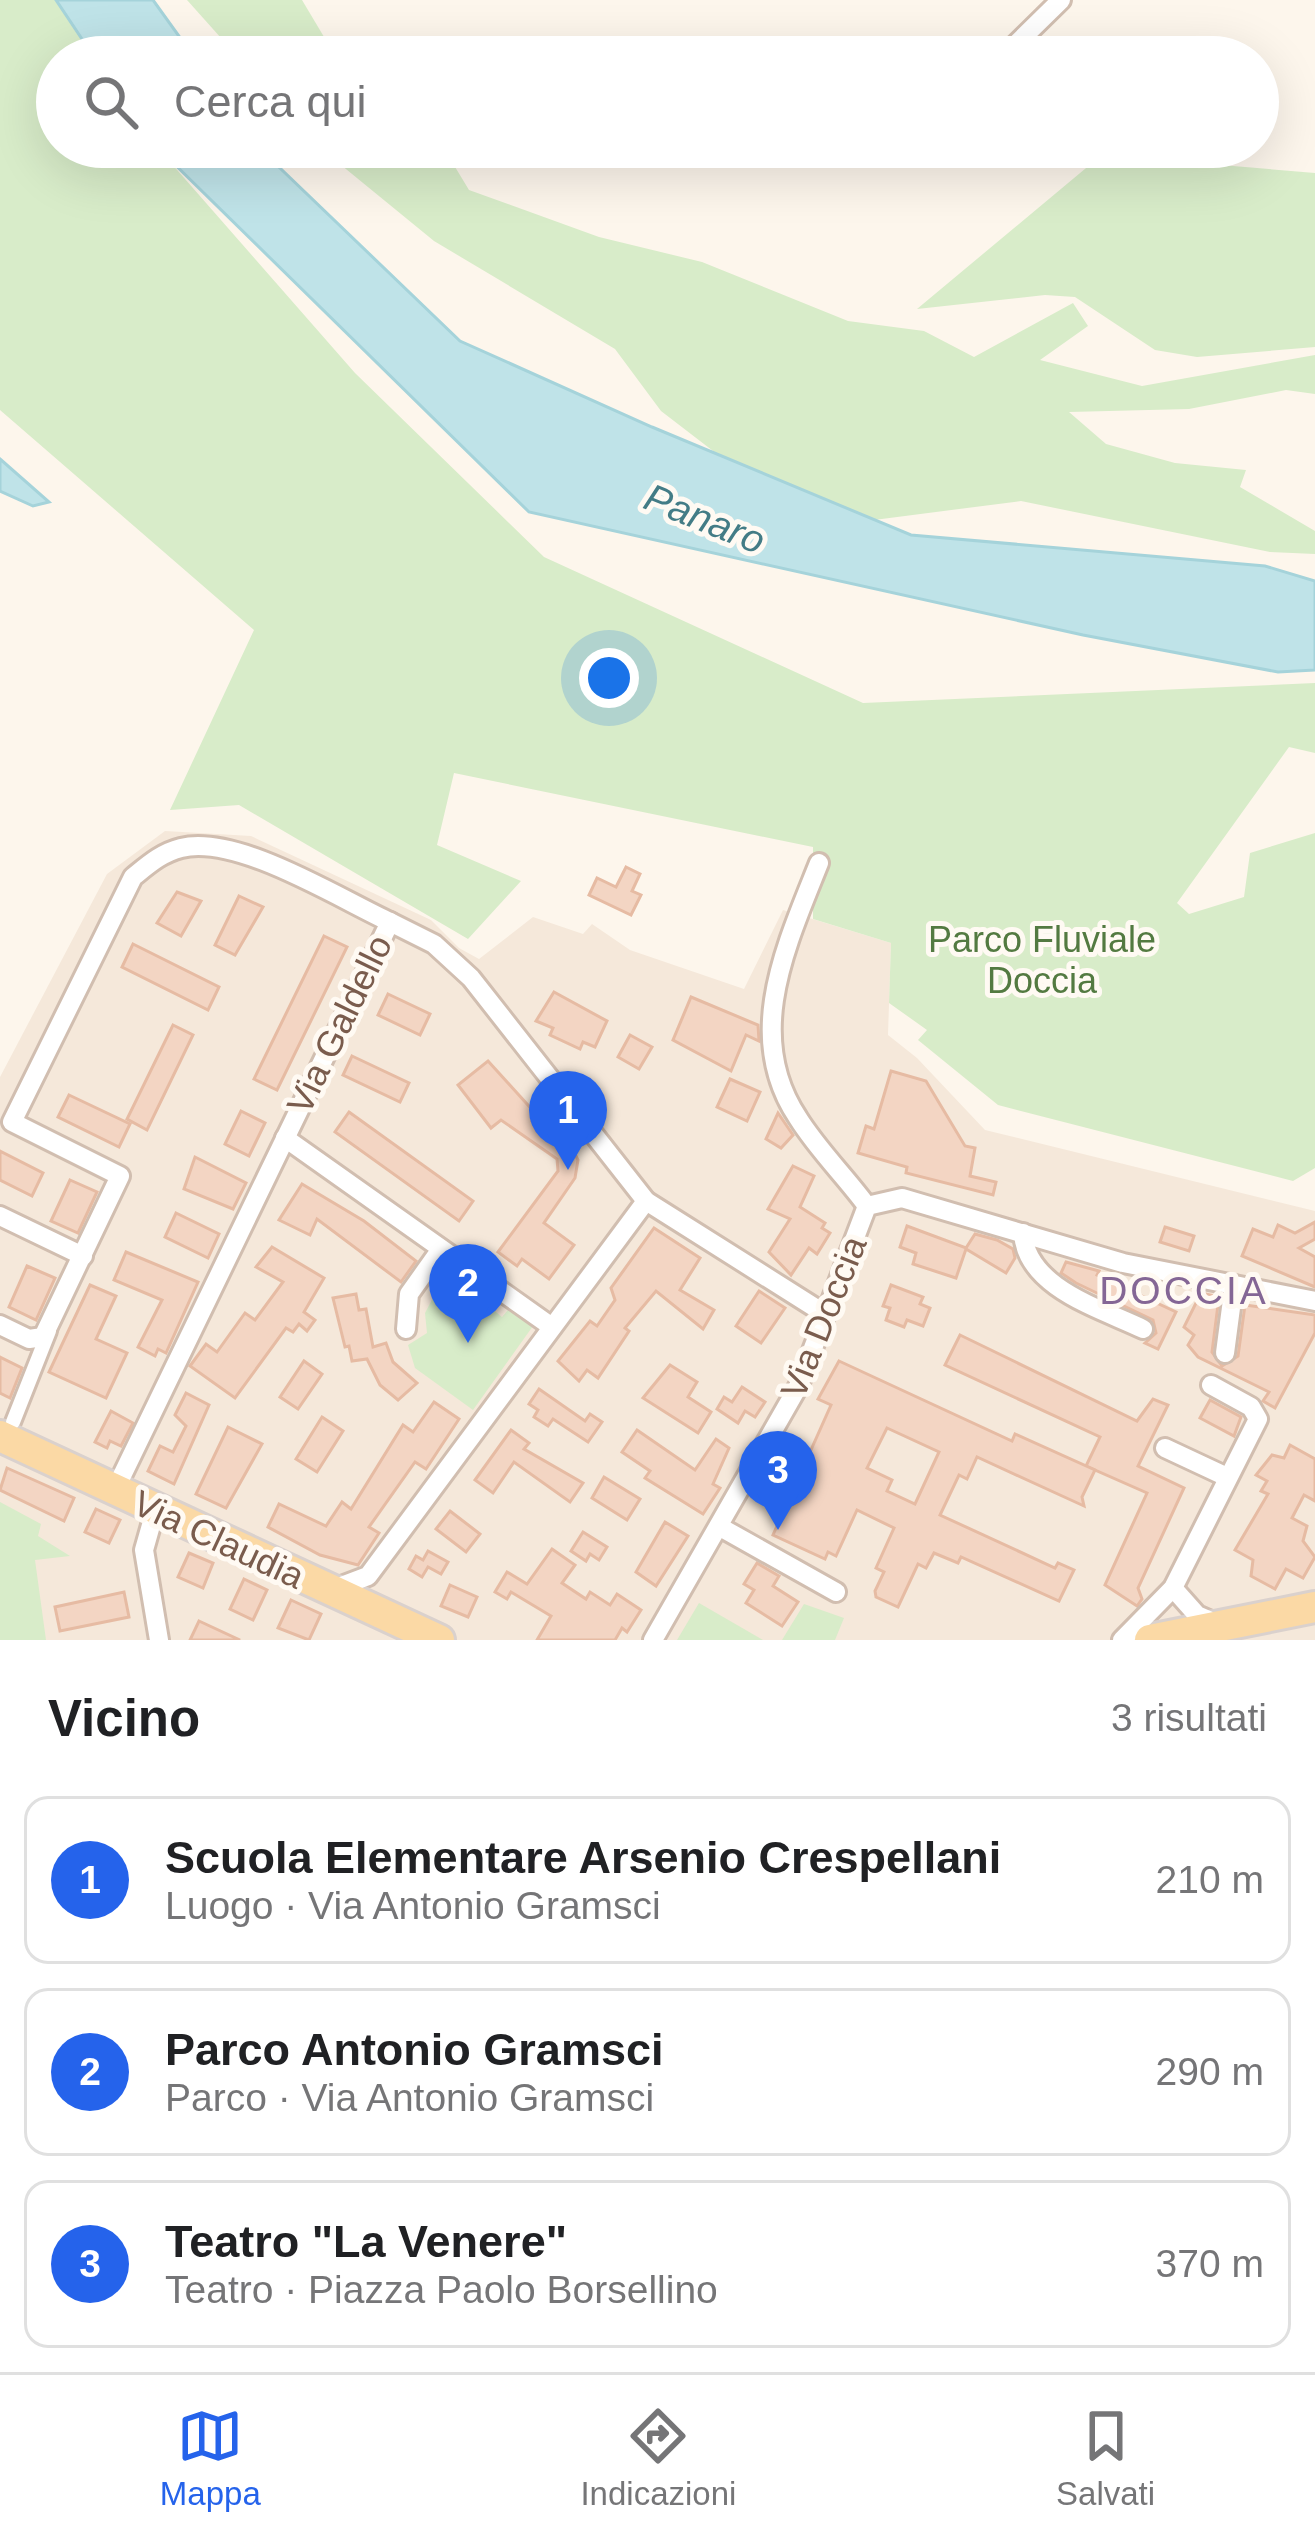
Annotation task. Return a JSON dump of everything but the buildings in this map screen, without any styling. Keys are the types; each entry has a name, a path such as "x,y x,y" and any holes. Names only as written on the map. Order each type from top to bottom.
{"main road":[{"name":"Via Claudia","path":"7,1429 155,1511 439,1640"},
{"path":"1159,1638 1224,1633 1315,1607"}],"street":[{"path":"1024,36 1061,0"},
{"name":"Via Galdello","path":"7,1429 120,1176 12,1122 133,878 155,859 181,848 212,846 390,922 115,1490"},
{"path":"819,862 775,993 767,1033 778,1084 796,1117 867,1206"},
{"path":"390,922 434,944 471,978 646,1201 826,1314"},
{"path":"285,1138 552,1327"},
{"name":"Via Doccia","path":"653,1640 799,1384 867,1206 902,1198 1123,1263 1315,1301"},
{"path":"327,1590 368,1576 646,1201"},
{"path":"0,1216 83,1256"},
{"path":"1023,1233 1024,1250 1053,1285 1143,1329"},
{"path":"406,1328 409,1294 441,1249"},
{"path":"1225,1353 1234,1285"},
{"path":"0,1325 36,1340 53,1321"},
{"path":"1159,1638 1170,1594 1258,1413 1211,1385"},
{"path":"1165,1448 1227,1477"},
{"path":"155,1511 144,1550 159,1640"},
{"path":"720,1527 836,1592"},
{"path":"368,1576 370,1610"},
{"path":"1170,1594 1224,1633"},
{"path":"1122,1640 1170,1594"}],"shaded area":[{"path":"165,831 251,836 431,920 459,948 479,959 533,917 583,934 592,924 630,950 744,989 783,910 891,943 888,1035 917,1058 985,1130 1315,1211 1315,1640 0,1640 0,1077 107,874"}],"green space":[{"name":"Parco Fluviale Doccia","path":"0,0 56,0 80,36 36,36 36,168 175,168 355,373 544,557 863,703 1315,683 1315,753 1289,747 1177,903 1189,914 1244,897 1250,853 1315,833 1315,1168 1293,1181 998,1105 918,1040 927,1030 889,1003 891,943 813,919 813,847 454,773 437,845 521,881 468,939 239,805 170,810 254,630 0,410"},
{"path":"187,0 302,0 323,36 219,36"},
{"path":"345,168 456,168 469,190 599,237 702,262 848,321 924,331 974,357 1073,303 1088,326 1040,360 1142,386 1315,355 1315,394 1286,390 1189,409 1069,412 1106,444 1175,463 1246,470 1240,487 1315,531 1315,554 1270,552 1021,501 874,520 743,474 661,411 615,349 434,241"},
{"path":"1086,168 1256,168 1315,173 1315,347 1197,357 1155,350 1075,297 1045,295 917,309"},
{"path":"447,1271 502,1317 508,1310 533,1326 473,1410 415,1368 408,1345 427,1333 425,1313"},
{"path":"0,1502 41,1524 38,1536 70,1556 35,1560 46,1640 0,1640"},
{"path":"699,1603 763,1640 677,1640"},
{"path":"804,1604 844,1618 835,1640 782,1640"}],"water":[{"path":"56,0 153,0 179,36 80,36"},
{"name":"Panaro","path":"178,168 280,168 460,341 911,535 1265,566 1315,581 1315,670 1278,672 1083,635 529,512"},
{"path":"0,459 49,502 33,506 0,491"}],"place":[{"name":"Scuola Elementare Arsenio Crespellani","path":"568,1170"},
{"name":"Parco Antonio Gramsci","path":"468,1343"},
{"name":"Teatro \"La Venere\"","path":"778,1530"}],"district":[{"name":"DOCCIA","path":"1184,1290"}]}
